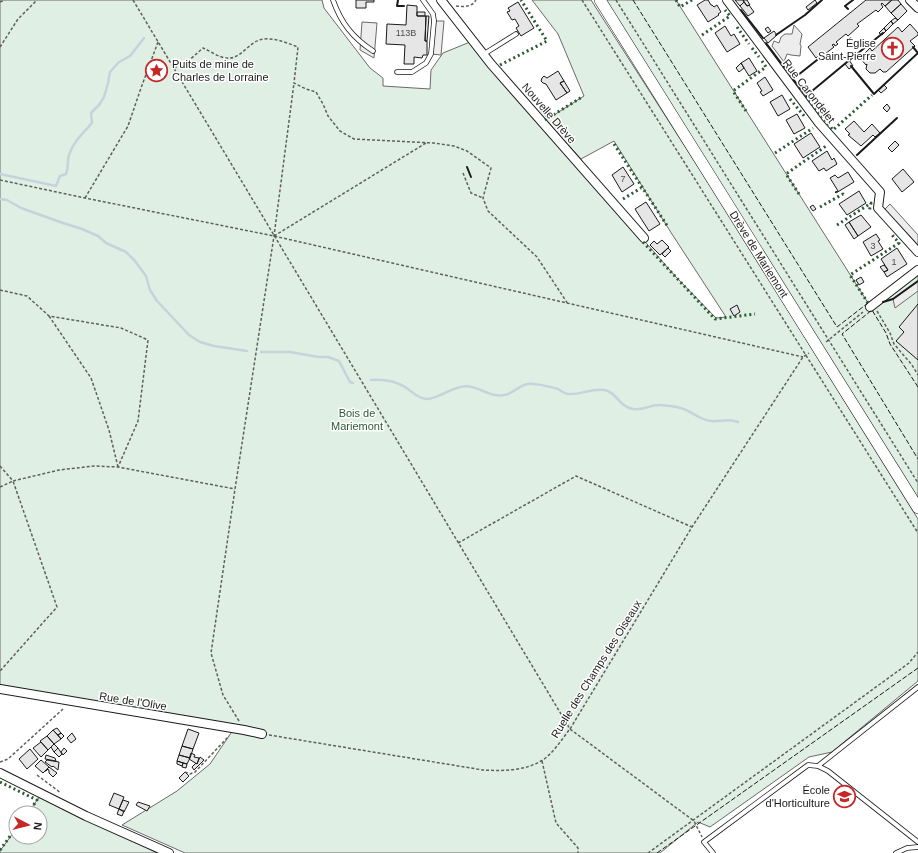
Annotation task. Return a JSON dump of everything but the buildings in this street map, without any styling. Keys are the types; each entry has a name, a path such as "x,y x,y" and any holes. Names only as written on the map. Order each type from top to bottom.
{"street":[{"name":"Drève de Mariemont","path":"600,0 918,508"},
{"name":"Rue Carondelet","path":"727,0 819,123 880,192 878,208 918,252"},
{"path":"910,0 918,8"},
{"name":"Nouvelle Drève","path":"444,3 484,54 644,238"},
{"path":"872,305 918,270"},
{"name":"Rue de l'Olive","path":"0,689 70,702 240,729 262,734"},
{"path":"0,773 86,816 169,853"}],"lane":[{"path":"333,0 349,30 359,42 373,51"},
{"path":"396,72 412,72 426,63 431,54 434,20 433,14 423,0"},
{"path":"484,54 516,34"},
{"path":"818,766 918,688"},
{"path":"712,853 704,842 802,768 808,766 818,766 828,771 918,842"},
{"path":"896,853 907,848 918,847"}],"path":[{"path":"0,2 5,0"},
{"path":"0,47 18,19 37,0"},
{"path":"133,0 570,729 694,821 704,842"},
{"path":"444,3 462,7 469,6 476,0"},
{"path":"582,0 918,533"},
{"path":"616,0 918,482"},
{"path":"174,68 186,63 203,48 220,56 236,58 252,43 263,39 275,39 298,47 274,236 211,654 223,695 240,729 195,772 190,774 185,772"},
{"path":"85,198 128,126 140,88 158,42"},
{"path":"294,83 316,92 328,116 340,131 354,139 454,146 467,151 491,168 483,198 488,211 537,257 568,304"},
{"path":"274,236 426,143"},
{"path":"463,173 471,193 483,198"},
{"path":"0,180 274,236 803,357"},
{"path":"0,290 27,296 49,316 91,378 118,467"},
{"path":"872,305 890,333 894,344 912,365 918,375"},
{"name":"Ruelle des Champs des Oiseaux","path":"262,734 483,770 512,770 542,761 557,746 570,729 692,527 803,357 829,340 872,305"},
{"path":"49,316 121,328 148,340 138,421 118,467"},
{"path":"0,466 13,482 57,607 0,671"},
{"path":"0,487 13,482 59,470 94,466 118,467 235,489"},
{"path":"458,543 576,476 692,527"},
{"path":"648,853 694,821 909,663 918,652"},
{"path":"0,762 8,760 70,702"},
{"path":"542,761 556,823 578,848 578,853"}],"green space":[{"name":"Bois de Mariemont","path":"0,0 322,0 324,8 370,68 383,78 383,86 430,89 431,70 443,53 470,42 676,277 716,318 726,317 614,141 581,159 546,120 584,96 558,34 532,0 591,0 709,184 918,519 918,681 832,752 809,757 710,827 698,822 660,853 185,853 122,825 177,791 210,764 233,730 0,692"},
{"path":"600,0 676,0 870,306 918,270 918,508"},
{"path":"40,796 96,821 157,853 0,853 8,840 8,845 48,845 48,805 34,805"}],"shaded area":[{"path":"434,21 444,21 441,55 431,54"},
{"path":"362,22 377,23 374,58 360,50"},
{"path":"794,25 802,34 800,56 787,54 784,62 772,46 774,41 779,43 781,37 785,34 792,34"},
{"path":"890,204 918,235 918,252 882,212"},
{"path":"918,281 918,291 895,308 893,299"}],"waterway":[{"path":"0,174 56,186 60,176 66,174 68,157 73,146 92,123 91,113 104,97 110,72 119,62 130,56 144,38"},
{"path":"0,199 7,200 21,208 82,229 98,236 106,243 126,252 146,276 150,290 157,301 189,335 200,342 214,346 247,351"},
{"path":"261,352 290,352 328,357 339,361 350,382 353,383"},
{"path":"371,380 384,380 397,383 418,396 426,399 435,397 455,388 466,386 494,395 507,394 522,386 531,384 555,388 568,394 604,390 612,393 624,405 633,409 657,405 673,406 707,420 731,420 738,422"}],"hedge":[{"path":"500,65 547,41 521,0"},
{"path":"676,0 680,7 692,0"},
{"path":"702,35 730,16 725,10"},
{"path":"737,27 749,44"},
{"path":"752,48 759,57"},
{"path":"746,111 733,91 766,67 762,61"},
{"path":"806,96 833,130 872,95"},
{"path":"545,120 582,97"},
{"path":"790,99 805,117"},
{"path":"775,153 813,128"},
{"path":"614,144 668,227"},
{"path":"799,194 786,174 826,146"},
{"path":"623,199 641,188"},
{"path":"820,207 843,194 845,197"},
{"path":"837,225 871,203 869,212"},
{"path":"868,303 850,275 899,243 892,235"},
{"path":"643,242 715,319 755,314"},
{"path":"0,782 37,800 34,805"},
{"path":"0,850 8,839"}],"fence":[{"path":"633,0 837,327 868,303"},
{"path":"918,387 890,344 886,333 872,310 842,334 918,459"},
{"path":"657,853 918,668"}],"wall":[{"path":"398,0 397,6 404,6"},
{"path":"776,35 805,15 822,0"},
{"path":"848,9 845,6 853,0"},
{"path":"741,10 763,38"},
{"path":"847,62 883,33"},
{"path":"766,43 793,79"},
{"path":"851,66 874,94 918,53 913,47"},
{"path":"817,60 793,79 806,96 847,62"},
{"path":"857,155 897,118"},
{"path":"467,167 471,177"},
{"path":"883,302 893,299 918,281"}],"place":[{"name":"Église Saint-Pierre","path":"892,49"},
{"name":"Puits de mine de Charles de Lorraine","path":"156,70"},
{"name":"École d'Horticulture","path":"845,796"}]}
